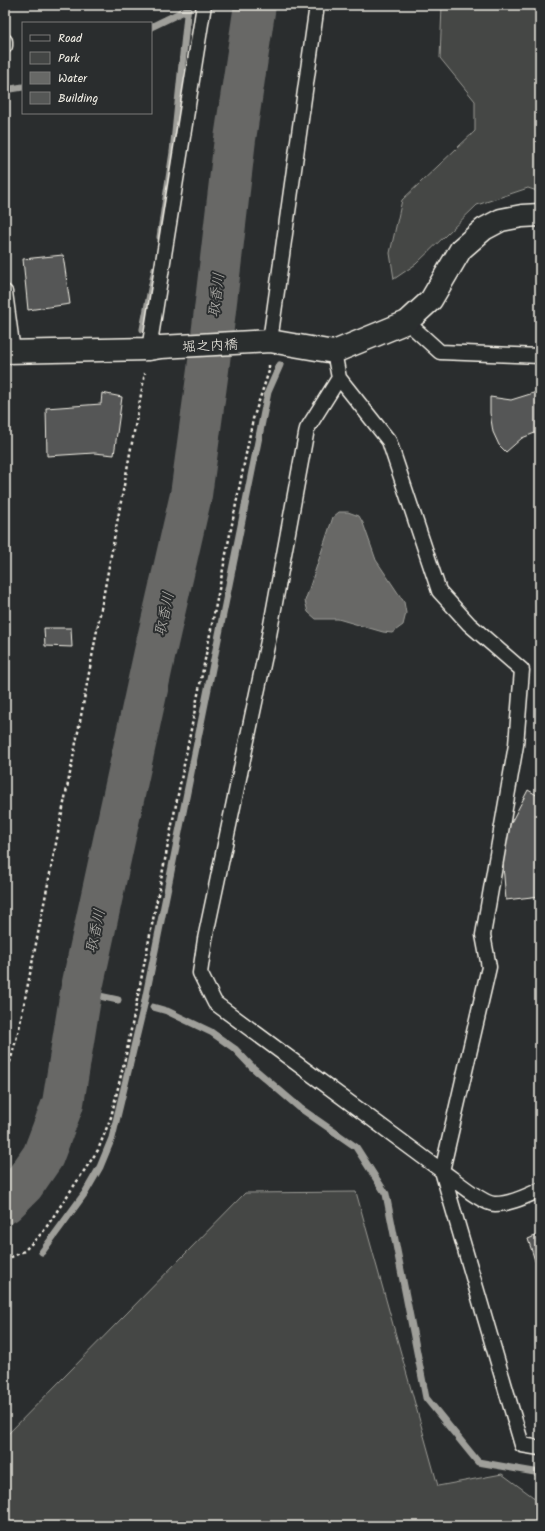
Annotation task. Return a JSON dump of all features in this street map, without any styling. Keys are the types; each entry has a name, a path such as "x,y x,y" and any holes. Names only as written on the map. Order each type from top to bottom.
{"street":[{"path":"334,352 407,322 431,300 461,249 484,229 501,220 540,214"},
{"name":"堀之内橋","path":"9,352 155,348 265,342 334,352"}],"lane":[{"path":"155,348 204,5"},
{"path":"265,342 317,5"},
{"path":"5,41 5,46"},
{"path":"5,292 9,352"},
{"path":"407,322 440,352 540,356"},
{"path":"334,352 339,378 389,441 439,591 469,624 522,670 516,745 483,935 489,967 442,1171 522,1446 540,1448"},
{"path":"339,378 307,429 268,641 205,939 200,973 215,1003 479,1198 494,1204 510,1202 540,1190"}],"path":[{"path":"5,1260 24,1251 43,1232 98,1150 111,1117 127,1050 253,419 269,371 265,342"},
{"path":"5,1080 19,1029 155,348"}],"green space":[{"path":"442,5 540,5 540,192 528,188 477,205 416,264 394,279 390,253 402,200 475,131 475,101 440,58"},
{"path":"356,1192 438,1486 502,1474 540,1502 540,1526 5,1526 5,1437 245,1193"}],"water":[{"path":"339,512 348,512 359,516 363,523 376,560 404,602 406,613 403,625 392,633 383,632 338,619 316,619 308,612 305,601 333,517"}],"building":[{"path":"63,255 70,304 28,310 23,259"},
{"path":"540,391 540,431 522,438 506,452 499,445 493,432 490,413 490,397 511,400"},
{"path":"102,393 122,397 114,455 94,453 47,456 46,408 101,404"},
{"path":"44,628 71,628 72,647 45,646"},
{"path":"528,790 540,797 540,896 506,900 501,842"},
{"path":"540,1234 540,1276 528,1239"}],"waterway":[{"path":"160,237 173,152 188,5"},
{"name":"取香川","path":"5,1203 23,1185 43,1156 63,1103 81,992 155,652 191,495 208,370 235,139 255,5"},
{"path":"152,27 188,9"},
{"path":"5,90 22,87"},
{"path":"143,329 155,269"},
{"path":"42,1252 85,1193 100,1167 112,1138 144,1005 268,392 280,365"},
{"path":"81,992 118,1000"},
{"path":"153,1007 167,1011 211,1032 235,1049 252,1067 300,1108 356,1147 386,1194 426,1398 478,1462 540,1473"}]}
